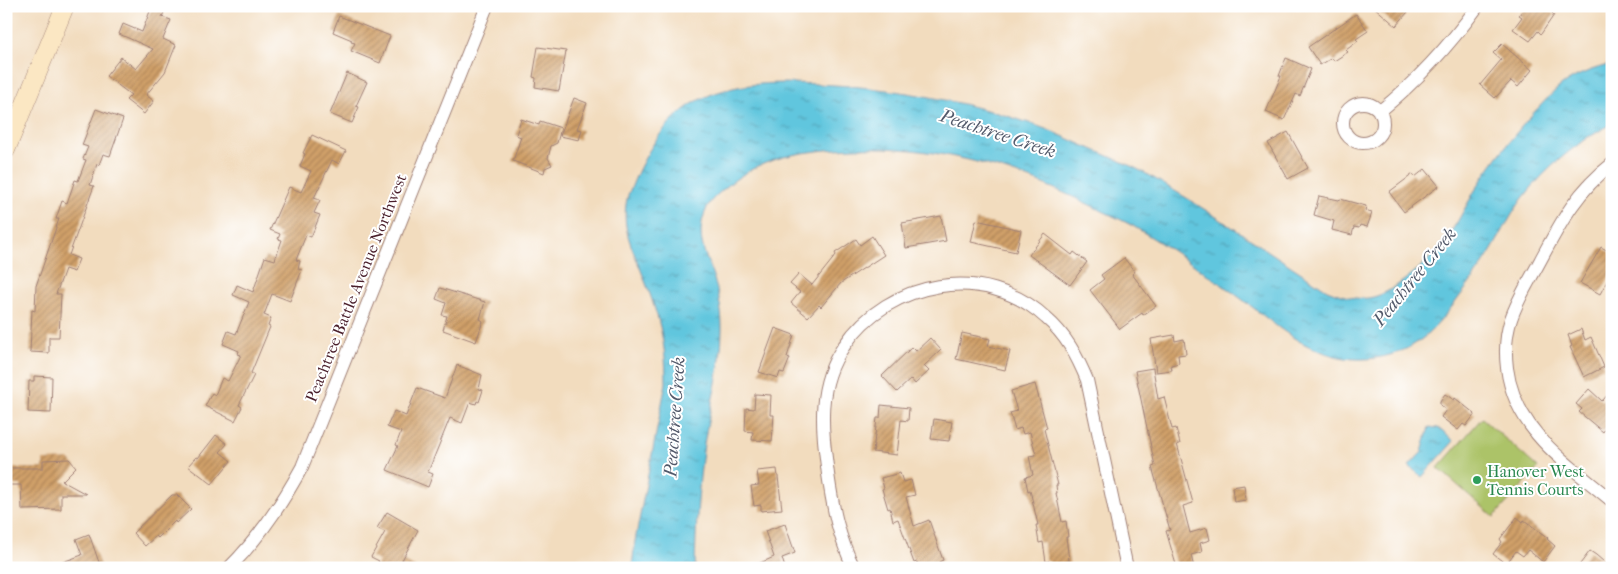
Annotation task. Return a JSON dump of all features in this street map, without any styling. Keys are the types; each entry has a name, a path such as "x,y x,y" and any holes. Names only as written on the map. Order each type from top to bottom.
{"street":[{"path":"6,150 65,6"},
{"name":"Peachtree Battle Avenue Northwest","path":"229,568 267,522 302,467 487,6"},
{"path":"1379,112 1404,92 1429,66 1455,38 1478,6"},
{"path":"1612,164 1588,184 1568,211 1517,304 1507,337 1506,357 1509,382 1515,402 1527,424 1546,445 1612,501"},
{"path":"854,568 838,532 823,438 823,403 829,376 843,346 864,321 891,302 919,290 947,285 973,285 998,290 1022,300 1045,316 1063,335 1077,356 1087,380 1127,568"}],"green space":[{"path":"1482,418 1538,468 1494,517 1438,468"}],"water":[{"name":"Peachtree Creek","path":"1612,64 1612,124 1563,156 1532,187 1515,210 1477,273 1443,318 1425,337 1403,350 1375,358 1346,358 1332,355 1300,342 1198,268 1138,229 1064,193 994,167 922,151 848,148 787,156 754,168 735,180 714,198 707,207 702,220 702,240 721,308 722,329 718,373 702,459 695,568 632,568 635,541 666,375 663,343 658,319 630,241 625,221 625,211 628,194 653,144 680,113 703,98 730,89 758,84 816,84 871,88 925,96 1006,116 1053,132 1143,172 1203,208 1327,290 1350,297 1369,298 1387,292 1396,286 1435,253 1449,235 1479,183 1528,119 1547,98 1569,80"},
{"path":"1429,427 1438,428 1454,441 1422,477 1409,466 1422,452"}],"building":[{"path":"152,6 165,10 162,17 171,20 163,39 176,45 165,72 146,95 154,101 144,114 126,100 131,95 106,76 121,57 136,69 153,49 119,34 123,24 142,32"},
{"path":"1373,6 1413,6 1396,26"},
{"path":"1526,6 1557,6 1552,13 1554,15 1541,34 1538,31 1530,41 1513,29 1522,17 1519,15"},
{"path":"1356,14 1368,31 1356,39 1358,41 1346,50 1348,52 1334,61 1332,58 1320,65 1308,47"},
{"path":"339,16 390,36 380,63 351,51 355,43 333,32"},
{"path":"1502,44 1532,70 1518,87 1511,81 1495,98 1480,85 1501,60 1493,53"},
{"path":"538,47 566,51 559,91 535,87 536,78 533,77"},
{"path":"1286,58 1311,69 1300,96 1296,94 1284,120 1266,112 1281,76 1279,76"},
{"path":"347,73 367,82 356,106 359,107 352,123 330,114"},
{"path":"574,98 587,103 577,129 582,130 579,140 560,136"},
{"path":"96,109 123,119 110,156 103,154 99,165 97,164 90,185 94,186 69,255 79,259 74,272 65,269 56,294 61,294 59,337 49,337 49,353 30,352 32,310 35,311 36,286 59,219 56,219 62,201 67,203 75,180 78,181 86,160 83,159 88,147 82,145"},
{"path":"521,119 539,125 540,121 561,128 557,143 551,146 548,158 552,165 545,168 544,173 513,161 521,137 516,135"},
{"path":"1288,132 1308,168 1288,179 1268,143"},
{"path":"312,135 346,151 339,164 332,160 314,198 320,200 314,213 320,215 311,237 306,235 296,260 300,261 298,269 302,270 290,301 272,294 264,315 271,318 268,326 270,327 251,373 254,375 239,405 242,407 235,421 205,406 212,393 215,395 222,378 228,381 241,355 238,354 239,351 223,344 228,331 236,334 249,302 233,295 237,285 253,292 265,257 275,260 282,240 278,239 280,234 270,230 289,187 301,192 311,171 300,166 305,154 303,153"},
{"path":"1425,169 1439,186 1404,212 1389,192 1413,174 1415,177"},
{"path":"1319,196 1366,206 1365,211 1372,213 1367,227 1360,225 1359,228 1354,227 1352,235 1332,230 1334,221 1314,215"},
{"path":"941,216 946,241 906,248 902,223"},
{"path":"976,220 1021,230 1016,252 971,242"},
{"path":"1045,234 1072,255 1074,252 1087,262 1070,285 1029,255"},
{"path":"872,236 884,255 841,283 821,307 819,305 808,317 791,303 800,292 790,284 799,274 812,285 836,255 835,253 856,239 860,245"},
{"path":"1601,247 1612,253 1612,272 1600,294 1580,283"},
{"path":"1124,258 1135,272 1132,274 1156,306 1143,315 1142,313 1120,329 1090,290 1104,279 1101,275"},
{"path":"440,288 485,302 480,319 483,321 476,342 443,330 447,316 442,315 446,303 436,299"},
{"path":"775,328 794,335 787,357 790,358 784,373 780,372 778,378 759,372"},
{"path":"1581,329 1585,340 1591,337 1604,367 1584,377 1570,347 1572,346 1568,335"},
{"path":"962,333 990,339 988,346 1010,351 1005,370 956,359"},
{"path":"1174,335 1175,341 1184,339 1186,354 1178,355 1179,363 1171,365 1172,370 1156,372 1151,339"},
{"path":"930,338 941,350 924,366 929,371 915,384 911,379 897,392 882,376 912,347 916,351"},
{"path":"457,365 482,375 479,389 483,390 479,402 477,401 476,404 470,402 462,423 450,418 428,472 433,474 428,487 387,470 398,446 396,445 401,432 387,427 394,411 406,416 417,388 445,398"},
{"path":"1153,368 1158,399 1164,397 1172,429 1176,428 1180,444 1177,444 1193,503 1183,506 1190,533 1207,528 1210,540 1200,543 1202,552 1191,555 1194,568 1177,568 1166,531 1170,530 1152,467 1155,466 1135,371"},
{"path":"34,376 52,377 51,413 28,412 29,381 34,381"},
{"path":"1035,384 1047,428 1044,429 1058,485 1056,485 1056,493 1062,522 1066,521 1070,568 1050,568 1049,561 1046,562 1043,542 1039,543 1036,525 1038,525 1025,477 1033,475 1029,456 1036,455 1030,432 1023,434 1021,428 1015,430 1010,413 1017,411 1011,391"},
{"path":"1589,389 1602,401 1612,390 1612,435 1605,429 1603,432 1579,412 1582,409 1576,404"},
{"path":"755,394 771,395 770,415 774,415 772,441 752,440 753,432 745,431 746,408 754,409"},
{"path":"1445,394 1454,400 1455,398 1475,414 1466,426 1463,424 1458,430 1441,417 1446,410 1440,405 1440,401"},
{"path":"881,405 909,408 908,421 901,420 897,455 873,452 877,418 880,418"},
{"path":"934,419 952,422 949,441 931,439"},
{"path":"216,435 227,444 220,452 231,461 212,484 188,466 196,457 198,458"},
{"path":"69,459 76,467 62,481 86,494 61,494 61,509 22,510 21,485 6,485 8,468 43,468 43,460"},
{"path":"777,469 782,509 761,511 761,505 754,506 751,486 759,485 757,471"},
{"path":"900,473 903,482 911,480 915,495 906,497 914,526 929,520 943,560 939,562 941,568 919,568 917,562 914,563 898,519 893,521 882,489 884,488 881,478"},
{"path":"1244,485 1246,500 1234,502 1232,487"},
{"path":"172,495 177,495 191,509 176,523 175,521 158,538 156,536 145,546 133,533"},
{"path":"387,512 418,530 402,560 416,568 375,568 379,561 371,557 385,532 377,528"},
{"path":"1517,517 1548,538 1555,546 1543,562 1528,550 1523,556 1516,551 1506,564 1493,554 1502,542 1500,539"},
{"path":"785,524 795,553 782,558 785,568 749,568 774,557 765,531"},
{"path":"89,534 101,568 52,568 52,566 82,555 76,539"},
{"path":"1590,551 1596,555 1611,568 1577,568"}],"place":[{"name":"Hanover West Tennis Courts","path":"1477,480"}]}
